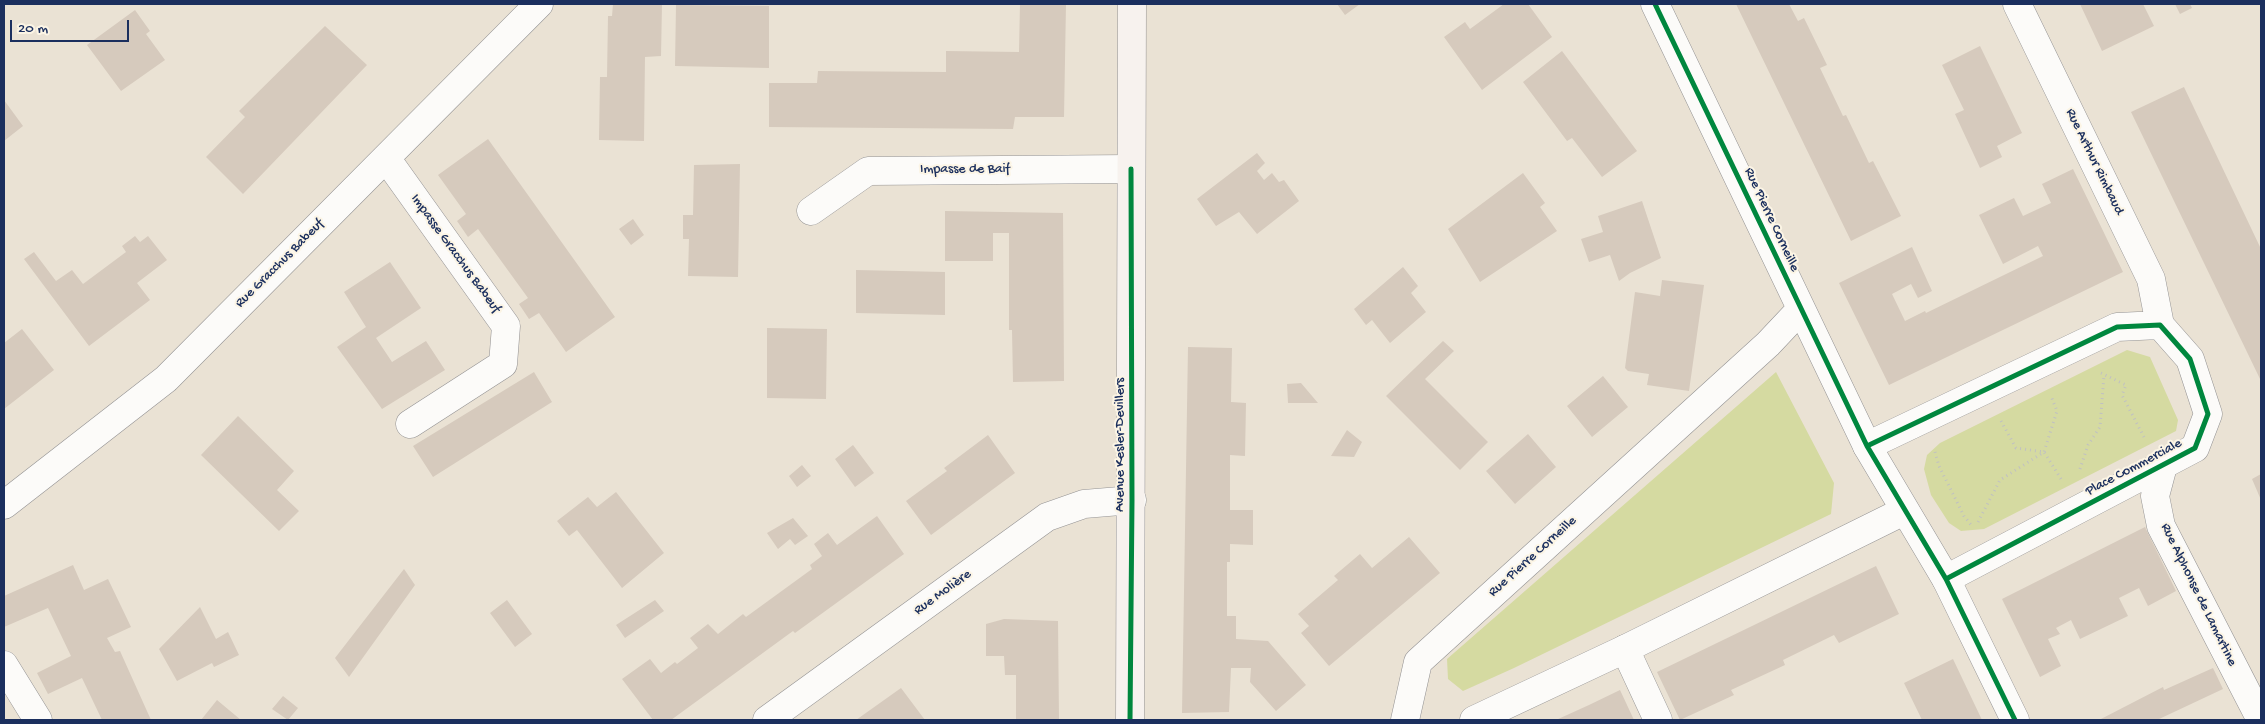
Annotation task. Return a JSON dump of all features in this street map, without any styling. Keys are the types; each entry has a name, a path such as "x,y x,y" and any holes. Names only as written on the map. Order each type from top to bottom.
{"main road":[{"name":"Avenue Kesler-Devillers","path":"1130,720 1132,4"}],"street":[{"name":"Rue Gracchus Babeuf","path":"4,505 166,379 539,4"},
{"name":"Rue Pierre Corneille","path":"1655,4 1867,446"},
{"name":"Rue Arthur Rimbaud","path":"2017,4 2151,279 2160,325"},
{"name":"Impasse Gracchus Babeuf","path":"386,158 506,326 503,364 410,424"},
{"name":"Impasse de Baif","path":"811,210 868,170 1131,169"},
{"name":"Rue Pierre Corneille","path":"1405,720 1418,662 1768,344 1801,309"},
{"path":"2016,720 1946,579 1904,512 1867,446 1926,416 2117,327 2160,325"},
{"name":"Place Commerciale","path":"1946,579 2195,448 2208,414 2190,359 2160,325"},
{"name":"Rue Alphonse de Lamartine","path":"2163,466 2156,496 2162,526 2261,720"},
{"name":"Rue Molière","path":"768,720 1047,516 1084,504 1132,500"},
{"path":"1474,720 1904,512"},
{"path":"1624,649 1658,720"},
{"path":"4,665 38,720"}],"path":[{"path":"2098,372 2126,384 2122,395 2148,446 2163,466"},
{"path":"2079,472 2088,445 2100,427 2104,375"},
{"path":"1985,389 2016,448 2044,452"},
{"path":"1926,416 1938,466 1964,516 1975,529 2000,480 2044,452 2057,411 2050,394 2058,389"},
{"path":"2044,452 2065,486"},
{"path":"2061,480 2070,476"}],"green space":[{"path":"2127,350 2150,357 2178,420 2176,431 1984,529 1961,531 1949,523 1931,495 1924,469 1927,455 1940,443"},
{"path":"1776,372 1834,483 1831,514 1463,691 1448,679 1447,659"}],"building":[{"path":"613,4 662,4 661,56 645,57 644,141 599,140 600,77 607,77 608,16 612,16"},
{"path":"1020,4 1066,4 1064,117 1015,117 1013,129 769,127 769,83 817,83 818,71 946,72 946,51 1019,52"},
{"path":"1337,4 1360,4 1345,15"},
{"path":"1504,4 1528,4 1552,37 1482,90 1444,37 1465,22 1470,29"},
{"path":"1736,4 1789,4 1798,21 1804,18 1827,65 1820,68 1843,116 1846,115 1869,163 1873,161 1901,216 1851,241"},
{"path":"2080,4 2143,4 2154,26 2102,51"},
{"path":"2175,4 2190,4 2192,8 2180,14"},
{"path":"676,5 769,6 769,68 675,66"},
{"path":"135,10 150,31 146,34 165,60 121,91 87,45"},
{"path":"325,26 367,65 243,194 206,157 245,117 239,111"},
{"path":"1980,46 2022,133 1997,146 2002,157 1980,168 1955,114 1964,110 1942,65"},
{"path":"1562,51 1637,151 1602,177 1572,138 1567,141 1523,82"},
{"path":"2184,87 2261,249 2261,381 2131,112"},
{"path":"4,100 23,126 4,141"},
{"path":"488,139 615,317 566,352 539,313 529,319 519,304 528,298 478,229 468,237 457,221 466,214 438,175"},
{"path":"1257,153 1265,163 1257,171 1264,180 1272,173 1279,182 1284,180 1299,201 1257,234 1239,212 1216,226 1197,199"},
{"path":"740,164 738,277 688,276 689,239 683,239 683,215 693,215 694,165"},
{"path":"2073,169 2123,272 1889,385 1839,283 1912,247 1932,291 1918,298 1911,284 1892,294 1905,321 1925,311 1926,313 2043,256 2038,246 2003,264 1979,215 2014,198 2023,216 2051,203 2042,184"},
{"path":"1523,173 1545,203 1540,207 1557,231 1480,282 1448,229"},
{"path":"1642,201 1661,258 1630,273 1619,281 1610,255 1589,262 1581,239 1603,232 1598,216"},
{"path":"945,211 1063,213 1064,381 1013,382 1012,330 1009,330 1009,233 993,233 993,261 945,261"},
{"path":"633,219 644,235 631,245 619,229"},
{"path":"135,236 140,242 148,236 167,260 137,283 150,300 89,346 24,259 34,252 56,281 72,270 83,284 126,252 122,246"},
{"path":"390,262 421,308 376,338 392,362 426,341 445,370 382,409 337,347 366,327 344,292"},
{"path":"1403,267 1418,286 1411,293 1426,312 1390,343 1372,320 1366,325 1354,309"},
{"path":"856,270 945,272 945,315 856,313"},
{"path":"1662,280 1704,285 1689,391 1647,385 1649,374 1628,371 1625,368 1635,292 1660,296"},
{"path":"767,328 827,329 826,399 767,398"},
{"path":"22,329 54,370 4,409 4,343"},
{"path":"1443,341 1454,351 1425,379 1488,442 1460,470 1386,396"},
{"path":"1188,347 1232,348 1231,402 1246,403 1245,456 1230,455 1230,510 1253,510 1253,545 1230,544 1230,562 1227,562 1227,616 1236,616 1236,639 1268,641 1306,685 1276,711 1250,682 1251,668 1231,668 1229,712 1182,713"},
{"path":"534,372 552,402 433,477 413,446"},
{"path":"1603,376 1628,407 1592,437 1567,406"},
{"path":"1301,383 1318,403 1288,403 1287,384"},
{"path":"238,416 294,471 277,490 299,511 279,531 201,455"},
{"path":"1347,430 1362,442 1354,457 1331,456"},
{"path":"1528,434 1556,467 1515,504 1486,471"},
{"path":"988,435 1015,473 931,535 906,501 947,471 944,468"},
{"path":"853,445 874,473 855,487 835,459"},
{"path":"802,465 811,476 797,487 789,476"},
{"path":"2261,474 2261,500 2252,479"},
{"path":"616,492 664,553 622,588 577,530 569,536 557,521 588,497 597,507"},
{"path":"877,516 904,554 795,633 793,631 671,720 653,720 622,679 650,659 661,673 675,662 677,664 698,648 690,638 708,624 718,634 743,614 746,617 812,569 810,565 822,556 814,544 828,533 837,545"},
{"path":"793,518 808,536 795,545 790,539 778,549 767,533"},
{"path":"2145,527 2176,591 2148,606 2139,588 2119,598 2128,616 2080,639 2071,620 2056,628 2060,634 2048,639 2061,666 2040,677 2002,599"},
{"path":"1409,537 1440,573 1329,666 1301,633 1309,626 1298,614 1338,580 1334,576 1360,554 1372,568"},
{"path":"73,565 84,590 108,579 131,627 107,638 115,652 120,651 151,720 102,720 82,678 48,694 37,673 71,656 48,608 4,627 4,596"},
{"path":"1876,566 1899,614 1839,643 1834,635 1783,660 1785,665 1731,690 1734,695 1680,720 1657,672"},
{"path":"404,569 415,585 349,677 335,658"},
{"path":"507,600 532,634 515,647 490,613"},
{"path":"655,600 664,611 625,638 616,625"},
{"path":"200,607 216,639 228,632 239,655 214,667 212,663 177,681 159,649"},
{"path":"1004,619 1058,621 1059,720 1016,720 1016,675 1005,675 1004,656 986,656 986,624"},
{"path":"1953,659 1982,720 1922,720 1904,683"},
{"path":"2213,668 2223,689 2157,720 2099,720 2163,687 2164,690"},
{"path":"901,688 925,720 856,720"},
{"path":"1620,690 1634,720 1556,720 1589,705"},
{"path":"283,696 298,708 288,720 272,709"},
{"path":"217,700 241,720 201,720"}],"cycle path":[{"path":"1655,4 1867,446 1946,579 2015,720"},
{"path":"1130,720 1132,500 1131,169"},
{"path":"1867,446 2117,327 2160,325 2190,359 2208,414 2195,448 1946,579"}]}
